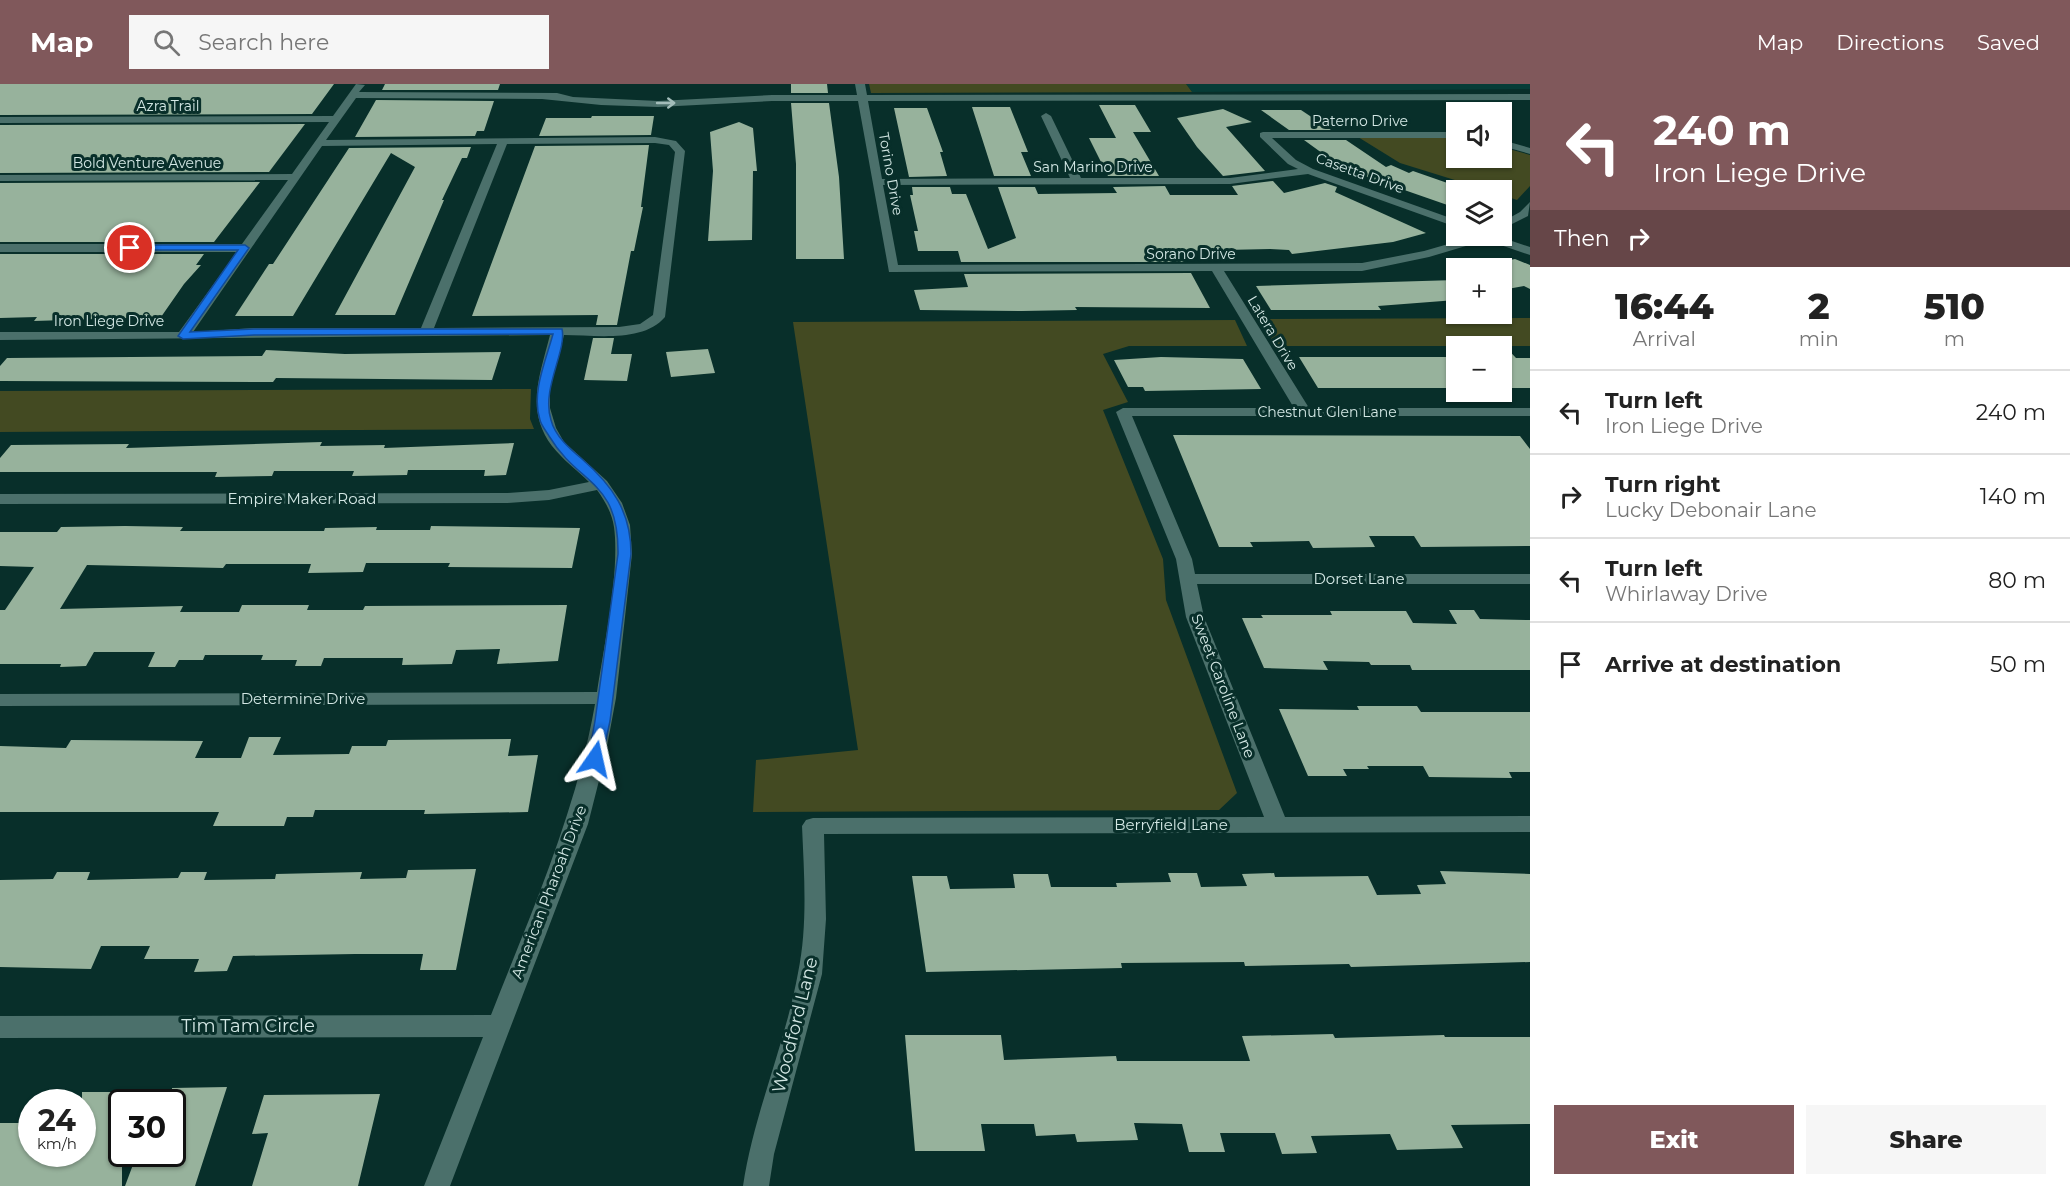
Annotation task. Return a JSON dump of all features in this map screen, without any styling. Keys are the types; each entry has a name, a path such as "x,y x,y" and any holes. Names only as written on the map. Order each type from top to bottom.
{"street":[{"path":"183,336 361,84"},
{"path":"522,96 527,84"},
{"name":"Torino Drive","path":"860,84 893,270"},
{"path":"353,95 545,96 590,102 637,98 709,103 772,98 1530,97"},
{"path":"1046,116 1077,182"},
{"name":"Azra Trail","path":"0,120 336,119"},
{"name":"Paterno Drive","path":"1263,135 1446,135"},
{"name":"Casetta Drive","path":"1263,135 1292,162 1309,171 1446,220"},
{"path":"319,142 504,140 426,331"},
{"name":"Iron Liege Drive","path":"0,336 626,330 650,325 661,314 680,151 678,146 655,140 504,140"},
{"path":"1512,146 1530,151"},
{"name":"San Marino Drive","path":"877,182 1230,181 1309,171"},
{"name":"Bold Venture Avenue","path":"0,178 295,177"},
{"path":"1512,221 1524,214 1530,205"},
{"path":"1512,245 1530,251"},
{"name":"Sorano Drive","path":"893,270 1362,267 1431,254 1455,246"},
{"path":"0,248 245,248"},
{"name":"Latera Drive","path":"1217,269 1304,412"},
{"name":"American Pharoah Drive","path":"437,1186 577,824 594,765 606,698 625,541 618,509 602,484 561,447 545,420 543,392 558,331"},
{"name":"Chestnut Glen Lane","path":"1124,412 1530,412"},
{"name":"Sweet Caroline Lane","path":"1124,412 1184,559 1190,597 1199,627 1278,825"},
{"name":"Empire Maker Road","path":"0,499 508,498 549,495 602,484"},
{"name":"Dorset Lane","path":"1188,579 1530,579"},
{"name":"Determine Drive","path":"0,700 606,698"},
{"name":"Berryfield Lane","path":"813,826 1530,824"},
{"name":"Woodford Lane","path":"756,1186 761,1154 807,983 814,948 816,905 813,826"},
{"name":"Tim Tam Circle","path":"0,1027 497,1026"}],"shaded area":[{"path":"1186,84 1530,84 1530,89 1192,92"}],"green space":[{"path":"869,84 1186,84 1192,92 871,93"},
{"path":"1358,137 1446,137 1446,168 1512,168 1512,150 1530,155 1530,186 1517,200 1512,198 1512,180 1455,180 1400,163"},
{"path":"1446,318 1446,324 1512,324 1512,318 1530,318 1530,346 1512,346 1512,336 1446,336 1446,346 1276,346 1258,319"},
{"path":"1235,320 1247,346 1129,346 1103,354 1128,402 1103,410 1163,559 1166,600 1237,793 1219,810 753,812 756,760 858,750 793,322"},
{"path":"531,389 530,419 534,429 0,432 0,391"}],"building":[{"path":"0,84 334,84 312,114 0,115"},
{"path":"385,84 500,84 498,90 382,90"},
{"path":"791,84 827,84 828,93 791,93"},
{"path":"376,100 494,101 484,131 477,131 475,136 355,137"},
{"path":"791,103 829,103 839,177 844,259 796,259 796,164"},
{"path":"1099,105 1135,105 1151,132 1133,132 1159,176 1108,176 1089,138 1116,138"},
{"path":"972,107 1010,107 1028,152 1021,152 1031,176 994,176"},
{"path":"894,108 927,108 943,152 940,152 947,176 909,177"},
{"path":"1223,109 1252,122 1226,127 1265,171 1223,176 1197,147 1177,118"},
{"path":"1261,110 1301,110 1331,130 1289,130"},
{"path":"592,116 654,116 651,135 539,136 546,118 591,118"},
{"path":"739,122 753,128 757,171 753,171 752,240 708,241 713,171 710,132"},
{"path":"305,124 269,172 0,173 0,125"},
{"path":"1304,140 1346,140 1386,167 1391,165 1409,173 1413,171 1446,183 1446,205 1344,169"},
{"path":"649,145 641,207 643,207 634,251 631,251 617,325 596,325 598,315 472,316 535,146"},
{"path":"471,147 467,158 462,158 442,200 444,200 395,315 335,315 415,167 391,153 293,316 235,316 269,264 273,264 349,148"},
{"path":"1273,181 1284,193 1325,183 1337,187 1335,192 1426,233 1393,242 1292,254 1289,250 1270,249 1178,251 1184,262 961,262 958,251 918,251 914,231 918,231 910,195 913,195 912,187 950,187 952,194 966,194 988,249 1016,238 998,187 1035,187 1038,194 1117,193 1113,187 1165,186 1170,195 1238,195 1232,186"},
{"path":"260,182 214,242 0,242 0,183"},
{"path":"0,254 204,254 196,265 201,265 184,284 161,317 34,321 37,317 0,318"},
{"path":"1512,260 1530,265 1530,289 1524,286 1512,288"},
{"path":"1191,273 1210,308 1075,307 1077,310 920,310 914,290 968,287 964,274"},
{"path":"1446,280 1446,301 1378,306 1381,310 1271,310 1256,286"},
{"path":"593,338 614,338 611,354 632,354 627,381 584,380"},
{"path":"708,349 715,373 671,377 666,352"},
{"path":"266,350 345,354 501,352 492,380 276,378 273,382 0,381 0,366 7,358 262,356"},
{"path":"1512,354 1516,358 1530,358 1530,388 1512,388"},
{"path":"1161,357 1243,359 1261,389 1145,391 1143,387 1128,387 1114,360"},
{"path":"1299,357 1446,357 1446,388 1318,388"},
{"path":"1173,435 1520,436 1530,449 1530,546 1421,547 1414,536 1369,536 1375,547 1313,548 1309,541 1250,542 1253,547 1219,547"},
{"path":"322,442 320,446 385,445 384,448 514,443 506,475 484,476 485,470 408,470 407,475 352,476 354,471 274,471 272,476 215,477 217,472 0,472 0,458 11,445 129,444 126,448"},
{"path":"431,526 580,528 572,568 448,567 450,563 366,563 363,572 308,573 311,564 226,564 223,568 87,565 60,609 183,606 180,612 239,612 242,605 309,605 307,610 363,610 365,606 567,605 558,661 497,664 500,649 456,650 452,664 402,665 403,658 324,658 321,666 295,666 297,660 261,660 263,655 205,655 203,660 179,660 175,667 148,667 155,652 94,652 86,666 0,664 0,610 5,610 34,567 0,566 0,532 57,532 61,527 183,527 180,531 324,531 325,528 377,527 376,530 430,530"},
{"path":"1449,610 1474,610 1480,619 1530,620 1530,670 1412,670 1410,665 1323,661 1328,670 1264,668 1242,618 1263,618 1261,615 1332,615 1330,611 1406,611 1413,623 1457,624"},
{"path":"1357,706 1417,706 1421,712 1530,712 1530,772 1509,772 1512,778 1429,777 1423,766 1367,766 1369,769 1343,769 1347,776 1308,776 1279,709 1359,710"},
{"path":"249,737 281,737 273,755 349,754 352,746 386,746 388,740 511,739 508,756 538,755 528,812 424,814 425,810 315,810 313,817 287,817 284,826 213,826 219,812 0,812 0,746 66,748 71,740 203,741 195,758 241,758"},
{"path":"476,869 456,970 420,970 423,954 355,954 233,956 227,971 194,972 199,959 144,959 150,946 101,946 91,969 0,967 0,880 53,879 57,872 90,872 87,880 178,878 181,872 207,872 204,880 275,879 276,874 362,872 360,879 406,878 408,870"},
{"path":"1440,871 1530,874 1530,962 1351,967 1349,964 1245,966 1244,962 1121,963 1122,968 926,972 912,876 947,876 950,889 1015,888 1013,874 1048,874 1051,887 1117,887 1116,883 1171,882 1168,873 1197,873 1201,887 1247,886 1242,874 1274,873 1275,877 1368,876 1377,895 1421,894 1417,885 1446,884"},
{"path":"1333,1034 1335,1038 1444,1035 1445,1037 1530,1037 1530,1124 1451,1125 1463,1148 1397,1150 1390,1134 1311,1136 1317,1153 1282,1154 1275,1133 1220,1133 1225,1152 1189,1152 1182,1124 1134,1123 1138,1140 1077,1142 1075,1134 1036,1136 1034,1124 981,1124 985,1151 915,1151 905,1035 1001,1035 1004,1060 1116,1056 1117,1061 1250,1061 1242,1036"},
{"path":"227,1087 195,1186 125,1186 132,1167 186,1167 186,1089 172,1088"},
{"path":"96,1092 108,1092 108,1167 122,1167 122,1186 0,1186 0,1123 18,1123 18,1167 96,1167"},
{"path":"380,1094 358,1186 252,1186 268,1133 252,1134 264,1095"}],"route":[{"path":"130,248 245,248 183,336 254,332 558,331 542,398 545,420 561,447 591,472 610,494 618,509 625,533 603,721 595,759"}]}
